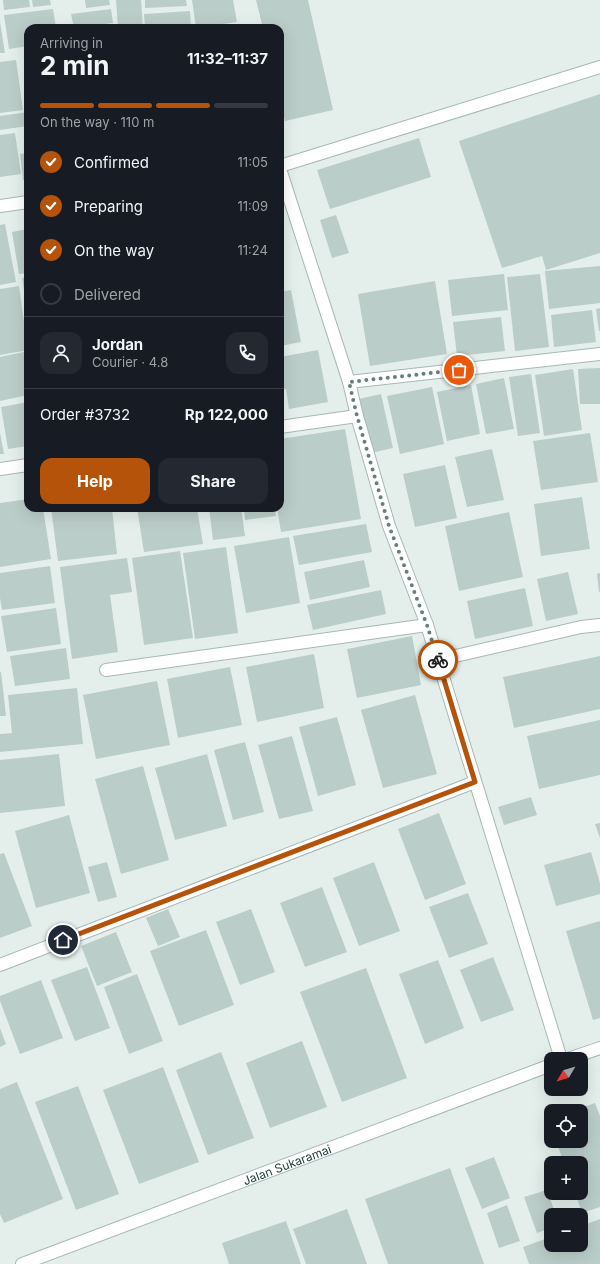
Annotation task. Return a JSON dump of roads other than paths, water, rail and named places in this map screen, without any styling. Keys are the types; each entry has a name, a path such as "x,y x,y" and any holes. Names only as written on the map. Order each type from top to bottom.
{"street":[{"path":"284,165 600,67"},
{"path":"284,181 349,382 357,416 389,526 427,625 559,1052"},
{"path":"0,206 24,203"},
{"path":"349,382 600,354"},
{"path":"284,426 357,416"},
{"path":"0,469 24,466"},
{"path":"438,660 600,624"},
{"path":"106,670 427,625"},
{"path":"0,965 475,782"},
{"path":"588,1052 600,1048"},
{"name":"Jalan Sukaramai","path":"22,1264 544,1068"}]}
